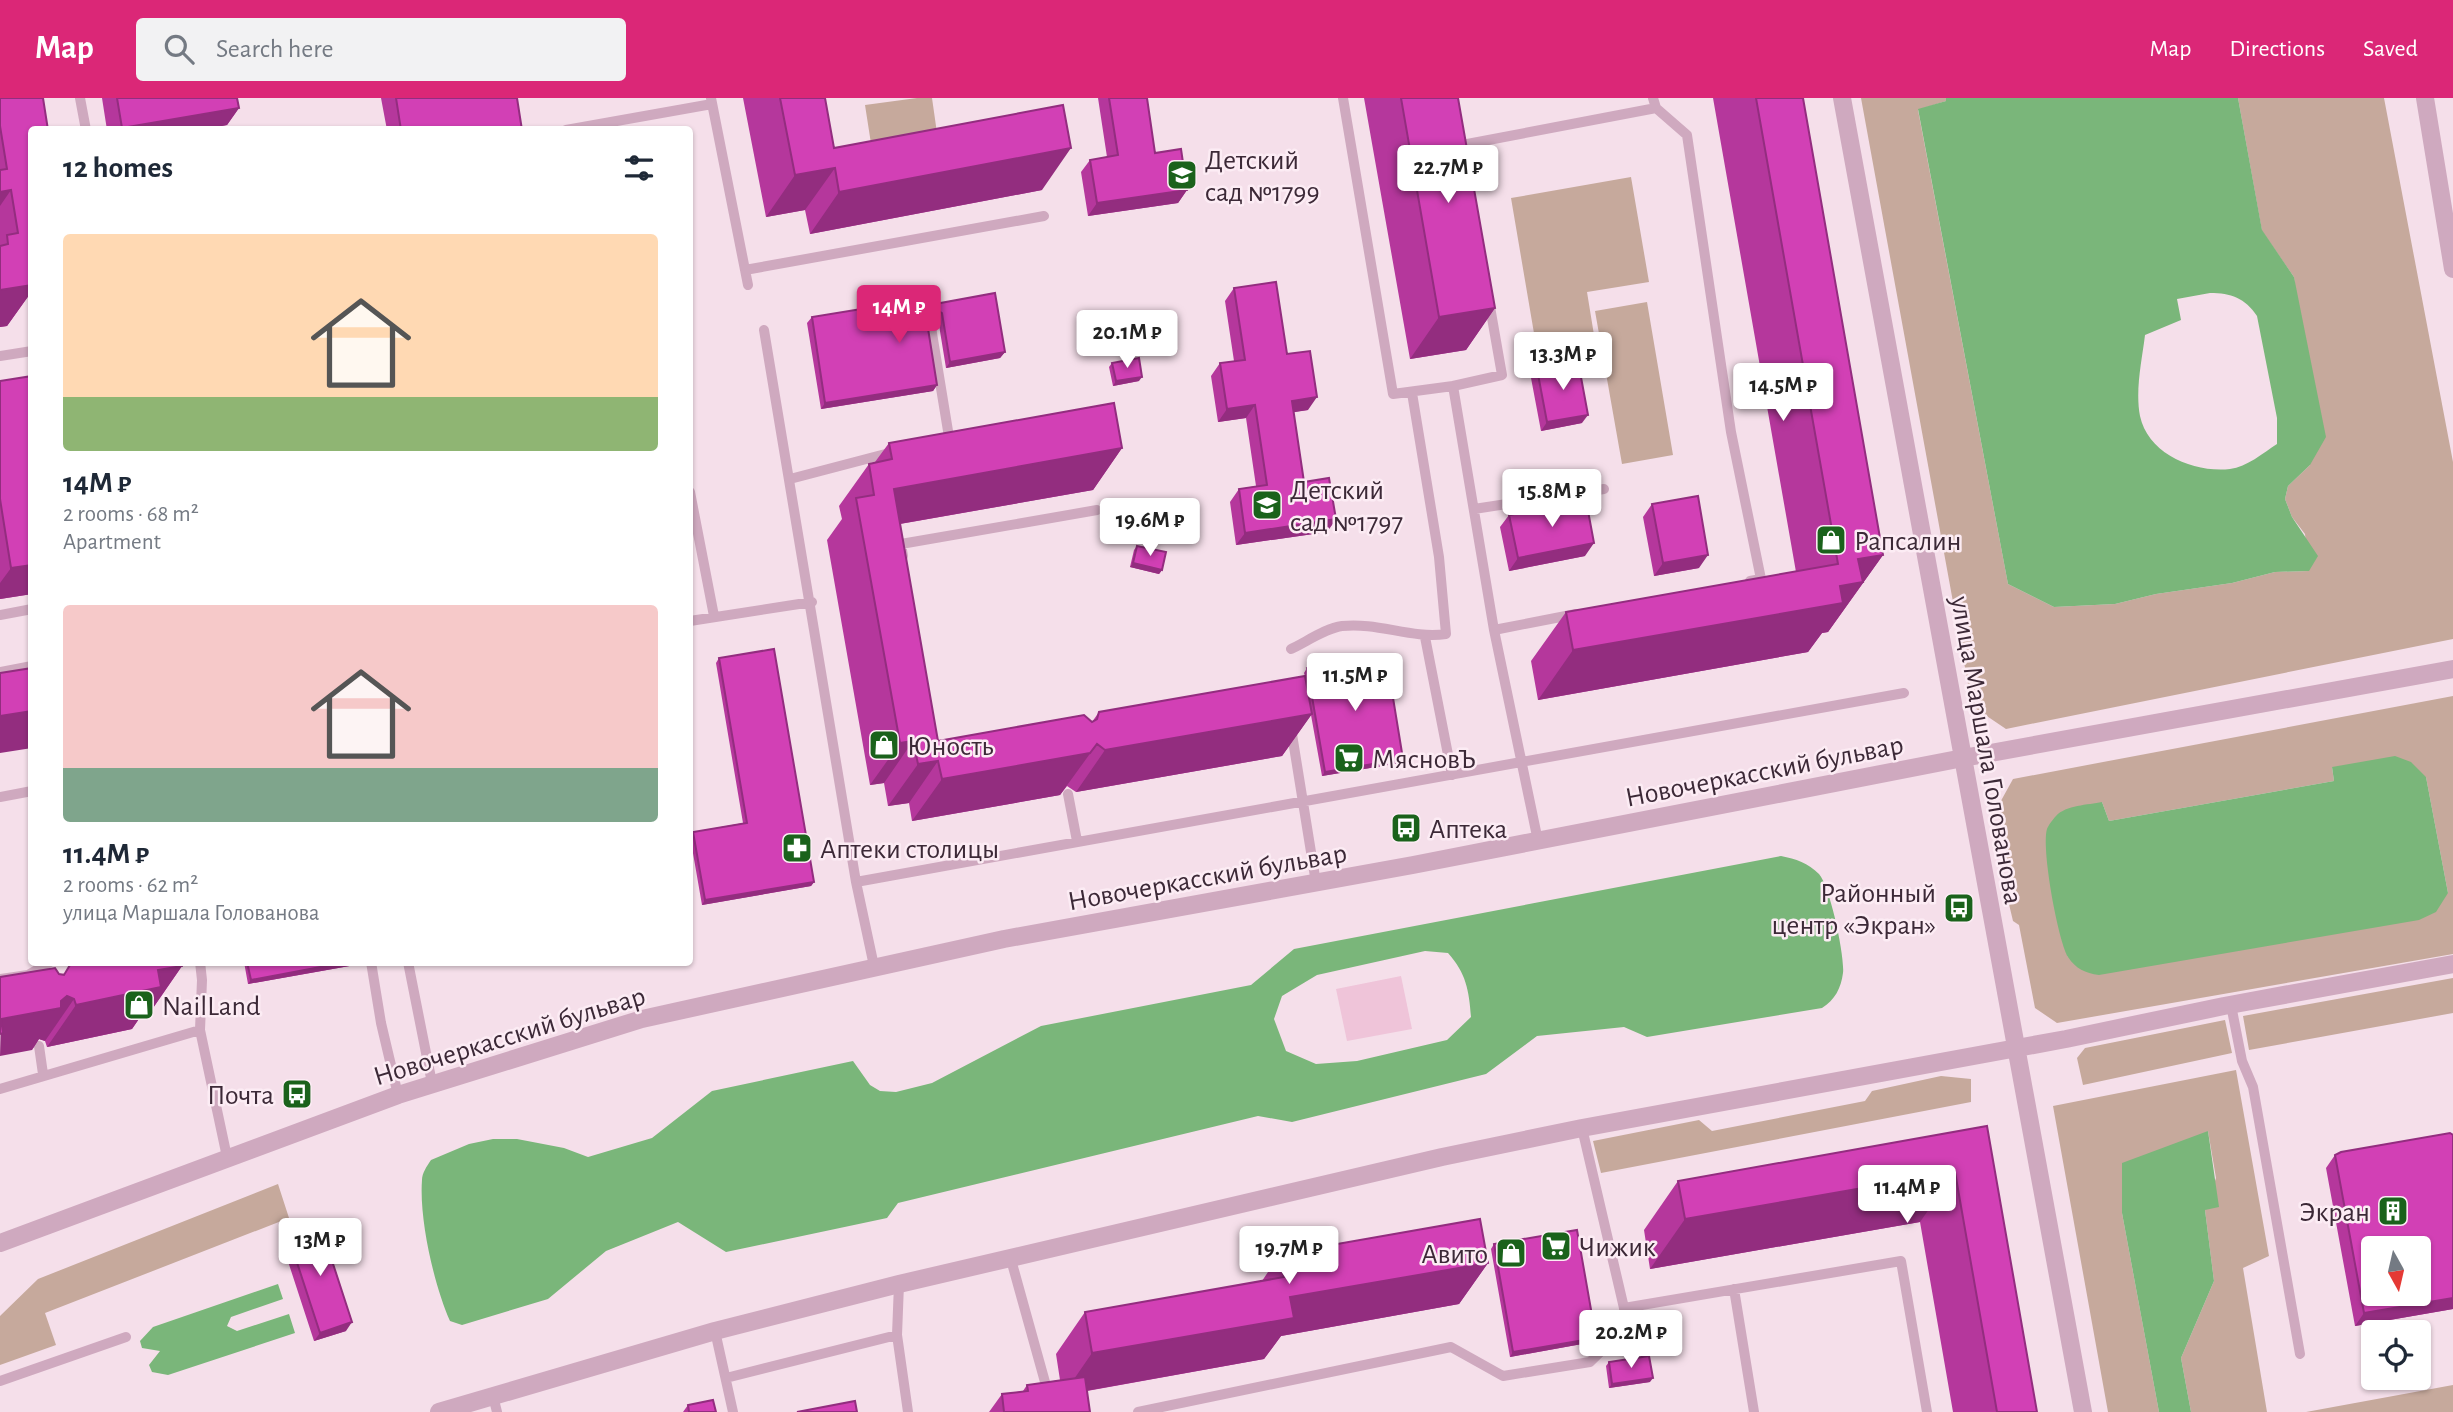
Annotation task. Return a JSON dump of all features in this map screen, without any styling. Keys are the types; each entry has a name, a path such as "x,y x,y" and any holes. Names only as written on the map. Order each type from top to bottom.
{"street":[{"name":"улица Маршала Голованова","path":"1842,98 2083,1412"},
{"path":"2425,98 2453,269"},
{"name":"Новочеркасский бульвар","path":"0,1243 432,1083 642,1019 1004,939 1316,883 1963,758 2453,669"},
{"path":"439,1412 495,1404 715,1331 1010,1256 1582,1128 2453,964"}],"lane":[{"path":"80,98 85,126"},
{"path":"1343,98 1393,394 1453,386 1502,375 1488,294"},
{"path":"586,126 712,101 748,285"},
{"path":"1464,159 1461,139 1655,103 1687,135 1731,432 1761,579 1735,583"},
{"path":"745,270 1044,216"},
{"path":"930,321 949,437"},
{"path":"764,330 812,602 856,882 874,966"},
{"path":"0,356 28,352"},
{"path":"1453,386 1494,630 1538,841"},
{"path":"1291,649 1339,626 1374,626 1425,637 1446,634 1439,557 1412,393"},
{"path":"936,441 963,435"},
{"path":"790,479 909,448"},
{"path":"1474,509 1604,488"},
{"path":"693,508 714,616"},
{"path":"906,571 901,544 1097,510"},
{"path":"693,620 812,602"},
{"path":"1494,630 1593,610"},
{"path":"0,615 28,611"},
{"path":"1425,637 1452,775"},
{"path":"0,672 28,667"},
{"path":"856,882 1300,799 1523,763 1904,693"},
{"path":"1288,710 1300,799 1316,883"},
{"path":"0,797 28,792"},
{"path":"1068,794 1077,841"},
{"path":"0,979 29,981 46,966"},
{"path":"200,966 200,1030 227,1157"},
{"path":"372,966 381,1023 398,1095"},
{"path":"409,966 432,1083"},
{"path":"2231,1005 2242,1061 2253,1087 2300,1354"},
{"path":"0,1088 200,1030"},
{"path":"39,1046 43,1074"},
{"path":"1138,1412 1451,1347 1503,1376 1590,1362 1625,1328 1624,1308 1582,1128"},
{"path":"1010,1256 1050,1400 1070,1412"},
{"path":"1624,1308 1901,1261 1927,1412"},
{"path":"899,1284 897,1335 908,1412"},
{"path":"1734,1289 1754,1412"},
{"path":"715,1331 733,1412"},
{"path":"726,1378 897,1335"},
{"path":"0,1381 126,1337"}],"shaded area":[{"path":"932,98 938,140 872,150 865,105"},
{"path":"1861,98 1946,98 1946,101 1918,110 2008,584 2054,607 2115,604 2156,594 2232,583 2275,572 2309,571 2305,534 2292,517 2285,499 2288,486 2310,465 2294,277 2262,231 2238,98 2384,98 2453,462 2453,639 2006,729 1972,706"},
{"path":"1946,98 2238,98 2262,230 2294,277 2326,437 2310,465 2288,486 2285,499 2292,517 2318,556 2309,571 2275,572 2232,583 2156,594 2115,604 2054,607 2008,584 1918,109 1946,101","holes":["2218,293 2242,301 2257,316 2277,418 2277,444 2249,463 2230,469 2202,468 2162,451 2145,429 2140,416 2138,396 2145,335 2181,320 2177,299"]},
{"path":"1631,177 1649,282 1587,292 1594,335 1536,345 1511,198"},
{"path":"1647,302 1673,455 1622,464 1595,311"},
{"path":"2453,696 2453,954 2057,1023 2035,1008 2019,925 2013,921 2008,900 2012,888 1997,808 2013,779","holes":["2332,767 2426,777 2448,893 2068,957 2057,919 2102,802 2109,821 2334,781"]},
{"path":"2395,756 2411,762 2426,777 2448,893 2436,912 2419,920 2099,975 2081,970 2068,957 2055,914 2046,855 2047,829 2060,812 2102,802 2109,821 2334,781 2332,767"},
{"path":"1781,856 1806,864 1819,874 1823,881 1836,922 1843,973 1837,993 1822,1008 1647,1037 1624,1027 1537,1036 1486,1074 1292,1122 1258,1116 898,1203 887,1218 726,1252 678,1222 606,1251 548,1299 462,1325 450,1321 433,1271 425,1232 422,1177 431,1160 469,1144 493,1139 517,1139 564,1148 588,1157 652,1138 712,1091 853,1061 870,1085 880,1091 896,1092 932,1083 1041,1026 1251,985 1294,949","holes":["1425,951 1448,953 1466,982 1471,1017 1447,1040 1357,1061 1316,1064 1286,1051 1274,1019 1282,996 1317,975"]},
{"path":"1401,976 1412,1029 1347,1041 1336,989"},
{"path":"2453,978 2453,1013 2249,1050 2243,1016"},
{"path":"2225,1020 2232,1053 2083,1085 2077,1058 2085,1048"},
{"path":"2236,1070 2269,1256 2243,1268 2267,1412 2191,1412 2181,1358 2214,1281 2205,1210 2216,1178 2208,1131 2122,1213 2159,1412 2108,1412 2053,1106"},
{"path":"1941,1076 1971,1079 1971,1102 1601,1173 1593,1141 1699,1120 1712,1131 1865,1101 1872,1091"},
{"path":"2208,1131 2219,1207 2205,1210 2214,1281 2181,1358 2191,1412 2159,1412 2122,1213 2122,1163"},
{"path":"278,1184 289,1218 45,1313 56,1345 0,1365 0,1316 38,1279"},
{"path":"278,1284 283,1299 231,1317 227,1326 237,1331 289,1314 295,1333 168,1375 152,1372 149,1365 160,1351 142,1348 140,1341 153,1327"},
{"path":"2453,1385 2453,1412 2306,1412 2431,1390"}],"building":[{"path":"0,98 43,98 47,126 28,126 28,286 0,290 0,246 8,244 7,235 18,233 11,190 0,192 0,170 7,169 0,126"},
{"path":"117,98 237,98 239,108 134,126 122,126"},
{"path":"396,98 517,98 521,126 400,126"},
{"path":"780,98 825,98 834,148 1063,105 1071,148 839,192 835,168 795,175"},
{"path":"1109,98 1147,98 1155,153 1181,149 1187,190 1097,203 1090,160 1118,155"},
{"path":"1401,98 1458,98 1495,308 1439,317"},
{"path":"1756,98 1803,98 1883,555 1858,559 1863,582 1840,586 1843,603 1573,650 1566,612 1838,564"},
{"path":"1276,282 1287,354 1310,351 1317,397 1292,401 1304,482 1329,478 1336,519 1245,533 1239,489 1267,485 1255,405 1227,409 1220,363 1245,360 1234,288"},
{"path":"995,293 1005,352 950,362 942,313 932,307 926,316 937,385 825,403 812,317 923,299 924,306"},
{"path":"1139,358 1142,377 1116,381 1112,363"},
{"path":"1578,361 1588,415 1547,422 1537,369"},
{"path":"28,377 28,566 11,568 0,499 0,381"},
{"path":"1114,403 1122,448 894,489 938,741 1084,715 1092,722 1097,719 1099,712 1305,676 1312,714 1105,750 1097,744 1090,753 942,779 938,761 918,764 913,741 900,743 856,498 874,495 869,464 892,459 889,443"},
{"path":"1698,496 1708,555 1663,563 1652,504"},
{"path":"1586,500 1594,543 1518,558 1509,515"},
{"path":"1137,546 1166,552 1162,570 1133,563"},
{"path":"774,649 814,882 705,900 693,832 747,823 719,658"},
{"path":"1386,655 1403,759 1325,772 1307,668"},
{"path":"28,669 28,712 0,716 0,673"},
{"path":"69,966 182,966 158,970 161,987 76,1005 74,999 67,996 61,1001 61,1008 1,1019 3,1033 0,1034 0,977 55,968 59,974 64,975"},
{"path":"248,966 326,966 251,980"},
{"path":"1987,1126 2037,1412 1997,1412 1955,1172 1685,1219 1678,1181"},
{"name":"Экран","path":"2450,1133 2453,1135 2453,1298 2431,1302 2431,1236 2361,1236 2361,1297 2335,1155"},
{"path":"1480,1219 1488,1263 1290,1297 1294,1318 1092,1353 1085,1312 1284,1277 1280,1254"},
{"path":"320,1224 352,1322 320,1333 288,1235"},
{"path":"1577,1230 1596,1338 1513,1352 1494,1244"},
{"name":"Экран","path":"2363,1306 2406,1306 2364,1313"},
{"path":"1649,1356 1653,1378 1612,1384 1609,1362"},
{"path":"1085,1377 1090,1412 1004,1412 1002,1394 1028,1391 1027,1385"},
{"path":"713,1400 716,1412 689,1412 688,1405"},
{"path":"855,1401 857,1412 797,1412"}],"place":[{"name":"Детский сад №1799","path":"1182,175"},
{"name":"Детский сад №1797","path":"1267,505"},
{"name":"Рапсалин","path":"1831,540"},
{"name":"Юность","path":"884,745"},
{"name":"МясновЪ","path":"1349,758"},
{"name":"Аптека","path":"1406,828"},
{"name":"Аптеки столицы","path":"797,848"},
{"name":"Районный центр «Экран»","path":"1959,908"},
{"name":"NailLand","path":"139,1005"},
{"name":"Почта","path":"297,1094"},
{"name":"Экран","path":"2393,1211"},
{"name":"Чижик","path":"1556,1246"},
{"name":"Авито","path":"1511,1253"}]}
